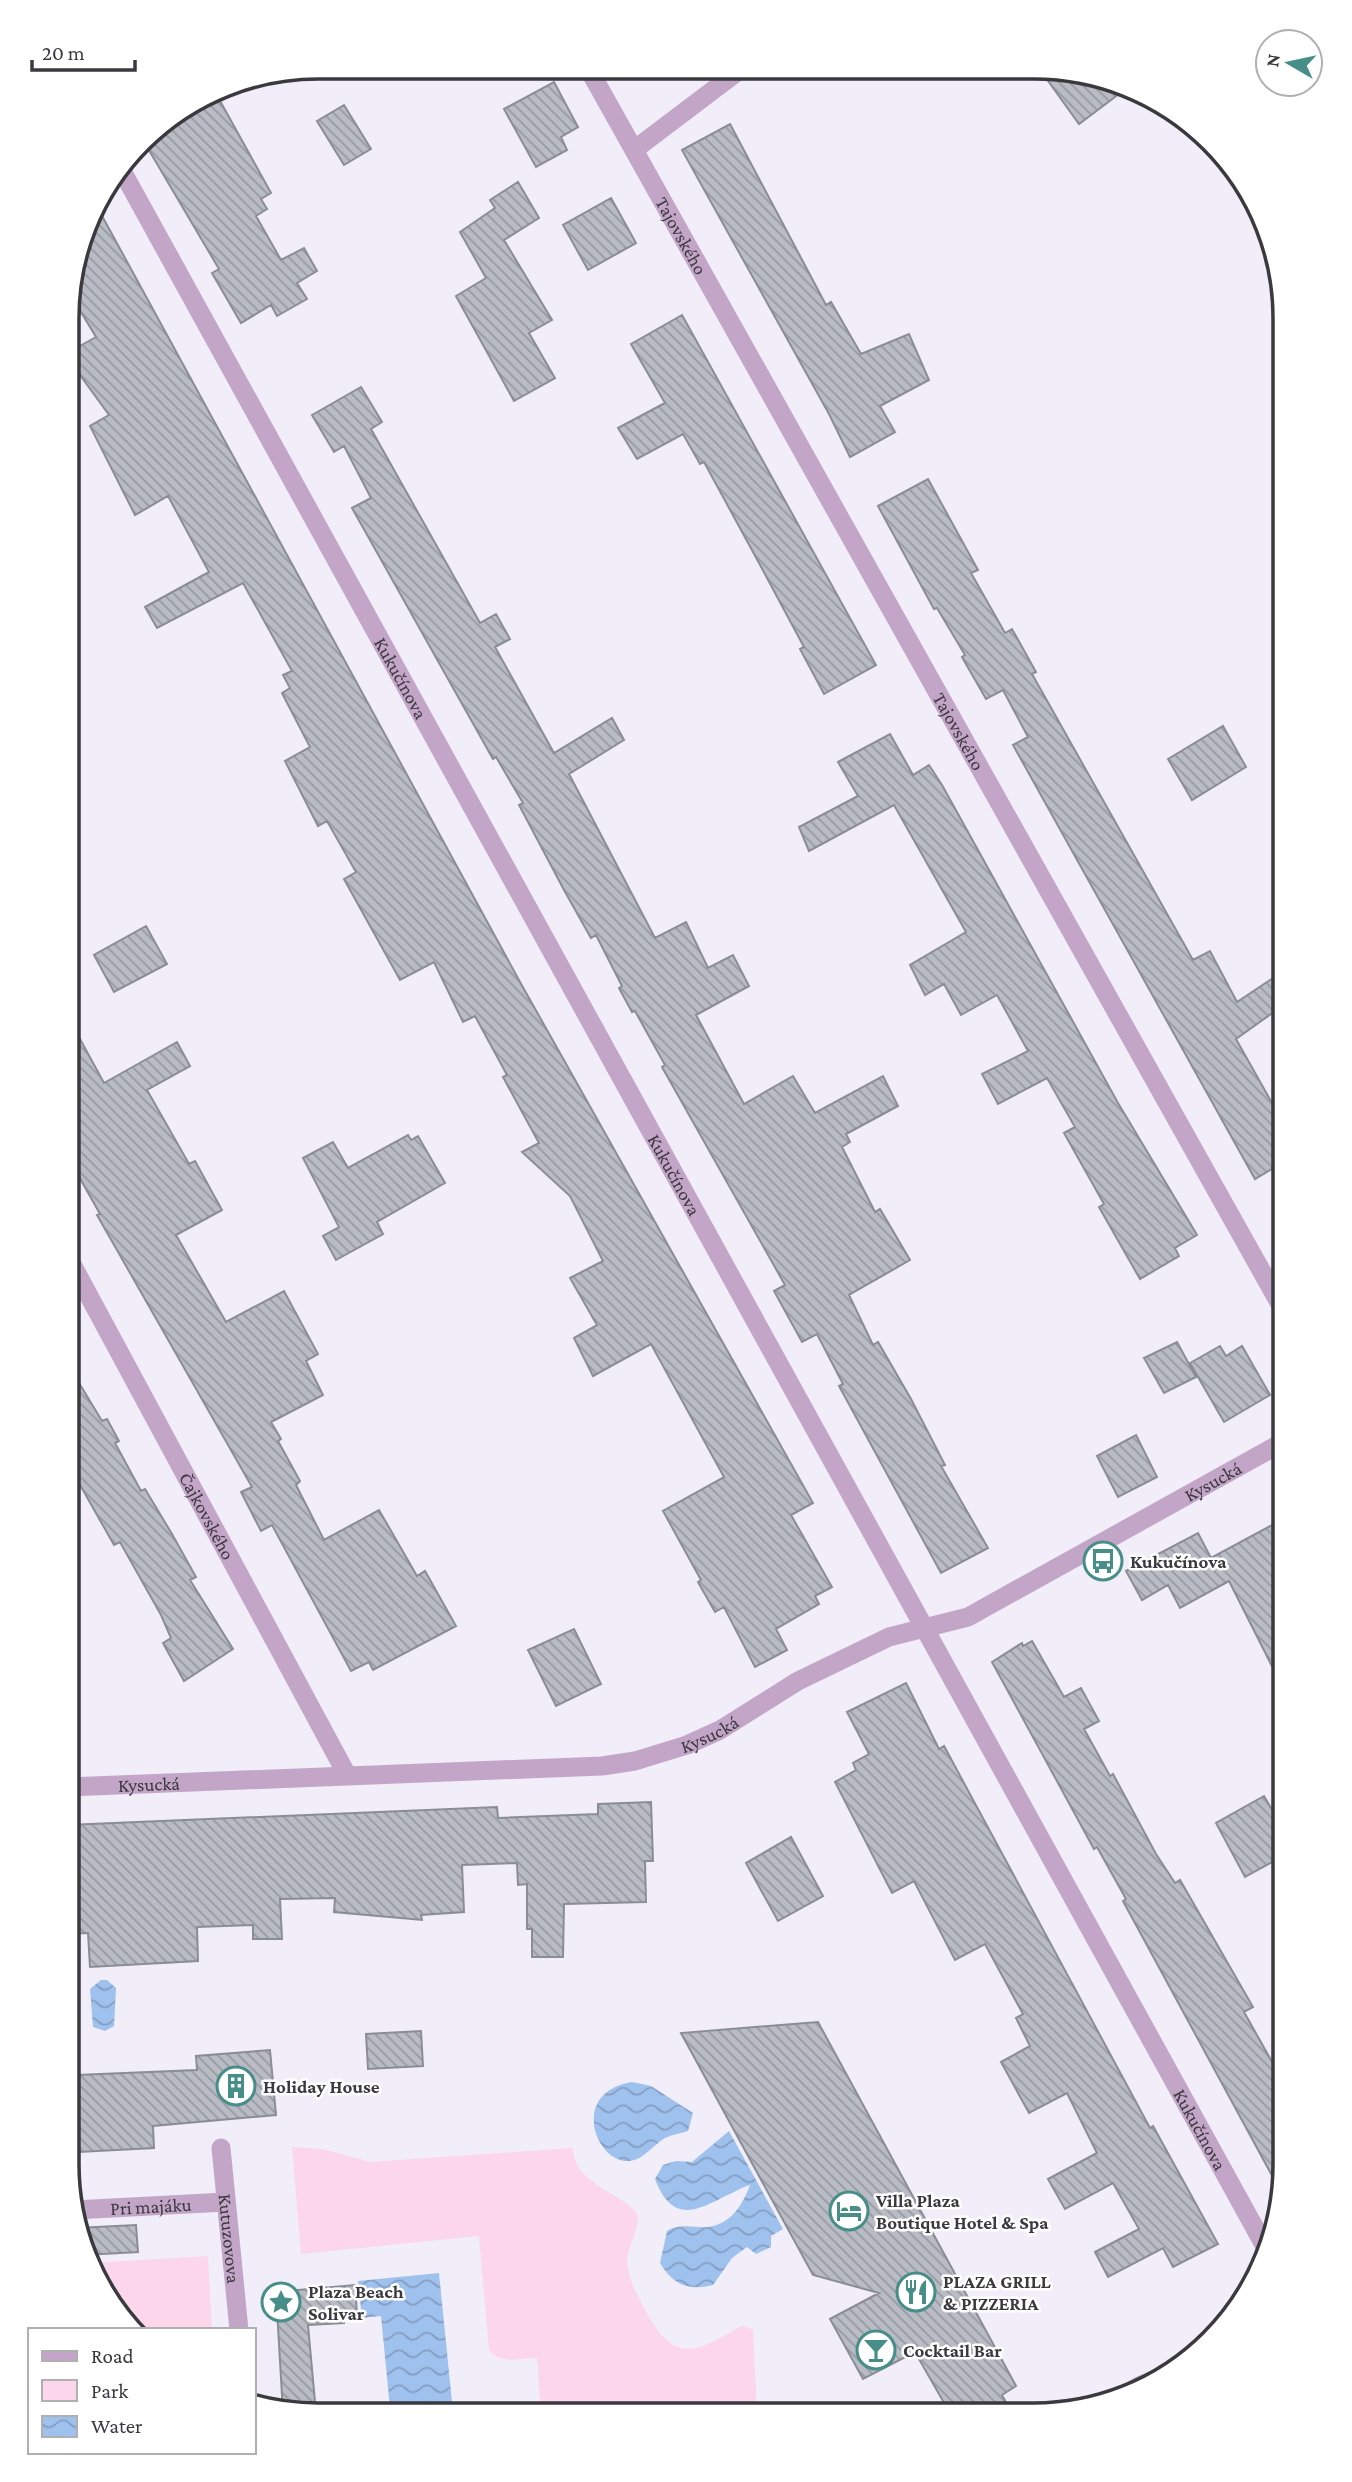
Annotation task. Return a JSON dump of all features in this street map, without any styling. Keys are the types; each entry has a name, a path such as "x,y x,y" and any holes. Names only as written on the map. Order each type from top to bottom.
{"street":[{"name":"Tajovského","path":"594,79 1273,1292"},
{"path":"634,150 728,79"},
{"name":"Kukučínova","path":"125,177 1261,2239"},
{"name":"Čajkovského","path":"79,1278 347,1776"},
{"name":"Kysucká","path":"79,1787 602,1766 635,1761 687,1745 720,1730 799,1681 889,1637 968,1617 1273,1448"},
{"name":"Kutuzovova","path":"221,2148 239,2328"},
{"name":"Pri majáku","path":"83,2210 226,2202"}],"green space":[{"path":"292,2147 323,2149 370,2162 572,2148 576,2164 585,2175 637,2214 637,2225 627,2261 629,2273 643,2306 664,2337 684,2349 696,2348 709,2344 741,2326 753,2329 756,2403 540,2403 537,2358 499,2358 489,2350 479,2236 301,2254"},
{"path":"208,2256 212,2328 144,2328 119,2297 100,2262"}],"water":[{"path":"101,1980 107,1980 116,1988 114,2026 105,2031 93,2027 90,1989"},
{"path":"632,2082 651,2086 693,2113 688,2131 665,2138 643,2156 630,2161 617,2159 607,2151 594,2126 594,2112 600,2099 612,2088"},
{"path":"729,2131 783,2229 771,2236 771,2247 756,2254 747,2247 732,2258 713,2285 689,2286 670,2277 660,2263 667,2231 679,2227 718,2225 732,2216 750,2185 696,2209 685,2210 674,2206 664,2196 655,2179 663,2165 676,2161 692,2162"},
{"path":"439,2273 452,2402 390,2403 381,2316 362,2318 358,2281"}],"building":[{"path":"1047,79 1081,83 1119,94 1079,124"},
{"path":"554,82 578,127 561,137 567,150 536,167 504,109"},
{"path":"219,100 271,193 261,199 267,209 256,216 281,260 304,248 317,271 297,283 307,299 277,316 271,305 241,323 212,273 219,269 149,149 172,128"},
{"path":"344,105 371,149 344,165 317,121"},
{"path":"730,124 826,305 831,302 861,354 909,334 929,380 880,406 895,432 850,457 829,414 682,150"},
{"path":"518,182 539,218 504,240 552,320 529,333 555,378 514,401 456,296 486,278 460,232 495,208 490,200"},
{"path":"611,198 636,243 588,270 563,225"},
{"path":"102,216 520,982 813,1503 791,1515 832,1587 815,1596 819,1604 776,1629 787,1650 755,1667 724,1607 715,1612 698,1582 701,1580 663,1511 724,1477 651,1344 593,1376 574,1338 597,1325 570,1278 603,1261 570,1196 522,1152 539,1143 503,1077 507,1075 475,1016 463,1022 434,962 400,980 344,879 356,872 327,821 318,826 285,761 310,747 282,693 290,688 283,675 292,671 243,583 157,628 145,607 209,572 168,496 135,515 90,426 109,415 79,374 79,346 96,337 80,310 87,256"},
{"path":"682,315 876,665 824,694 800,649 804,647 759,563 704,462 700,464 683,434 637,459 618,428 665,403 631,344"},
{"path":"361,387 382,422 371,429 480,623 496,614 510,639 495,647 554,753 612,718 624,740 569,774 655,938 686,922 708,968 733,955 749,986 696,1015 744,1104 793,1076 815,1113 883,1076 898,1106 846,1134 850,1142 842,1147 875,1212 880,1209 910,1260 849,1295 873,1345 878,1342 911,1399 945,1465 941,1466 988,1548 941,1573 839,1386 843,1384 817,1334 802,1342 774,1291 785,1285 662,1067 665,1065 635,1011 632,1012 619,988 622,986 596,935 591,938 564,890 519,805 523,803 496,757 493,759 352,508 371,498 344,446 334,452 312,415"},
{"path":"928,479 978,570 971,573 1005,633 1012,629 1036,672 1032,674 1193,960 1210,951 1237,1002 1273,978 1273,1013 1236,1039 1273,1105 1273,1168 1255,1179 1013,745 1028,737 1003,690 986,699 962,657 965,655 937,608 934,609 878,506"},
{"path":"1223,726 1246,767 1192,800 1168,759"},
{"path":"890,734 913,775 929,765 942,785 1118,1103 1197,1235 1175,1248 1179,1256 1140,1279 1099,1207 1104,1204 1064,1133 1075,1127 1047,1078 998,1104 982,1074 1028,1051 997,995 961,1015 944,984 925,995 910,965 966,932 894,805 809,851 799,827 858,796 838,762"},
{"path":"146,926 167,964 114,992 94,955"},
{"path":"79,1037 104,1083 177,1042 190,1066 147,1090 189,1164 195,1161 222,1210 176,1235 226,1322 284,1291 318,1354 306,1361 323,1395 271,1422 300,1481 296,1485 324,1540 379,1510 417,1576 425,1571 456,1626 373,1670 369,1662 351,1671 272,1525 261,1531 241,1492 252,1487 97,1215 100,1214 79,1177"},
{"path":"408,1135 411,1140 418,1136 445,1183 377,1222 383,1234 336,1260 323,1236 339,1227 303,1158 333,1142 348,1168"},
{"path":"1177,1342 1196,1377 1164,1393 1144,1358"},
{"path":"1220,1346 1226,1356 1242,1346 1270,1395 1224,1422 1190,1363"},
{"path":"79,1383 102,1421 107,1419 119,1441 115,1443 141,1491 145,1489 172,1534 196,1577 190,1580 233,1649 184,1681 163,1643 171,1638 161,1615 120,1542 114,1545 79,1483"},
{"path":"1136,1435 1157,1477 1118,1497 1097,1456"},
{"path":"1273,1524 1273,1668 1229,1581 1180,1608 1168,1585 1142,1600 1126,1571 1198,1533 1211,1558"},
{"path":"574,1629 601,1684 556,1706 528,1650"},
{"path":"1032,1641 1064,1697 1081,1688 1099,1721 1084,1729 1110,1776 1113,1774 1156,1854 1175,1883 1180,1880 1253,2007 1244,2012 1273,2064 1273,2177 1123,1901 1126,1899 1097,1847 1094,1849 992,1662 1022,1643 1023,1646"},
{"path":"906,1683 939,1749 944,1746 1150,2128 1153,2126 1218,2244 1173,2267 1163,2248 1108,2277 1095,2252 1139,2229 1113,2183 1065,2209 1048,2179 1097,2153 1067,2093 1029,2113 1001,2062 1030,2046 1016,2018 1023,2014 985,1944 955,1960 914,1881 892,1893 835,1782 856,1770 853,1763 869,1754 847,1712"},
{"path":"1264,1796 1273,1811 1273,1862 1245,1877 1216,1823"},
{"path":"651,1802 653,1861 645,1861 646,1902 564,1904 563,1957 532,1957 532,1929 527,1929 527,1884 518,1885 517,1863 462,1865 464,1912 421,1915 422,1920 334,1912 335,1898 280,1899 282,1939 253,1939 253,1925 197,1927 198,1961 90,1967 88,1933 79,1933 79,1824 497,1807 498,1818 598,1814 598,1804"},
{"path":"791,1837 823,1896 778,1921 746,1863"},
{"name":"Villa Plaza Boutique Hotel & Spa","path":"818,2022 1016,2386 1002,2395 1006,2403 944,2403 915,2352 863,2379 830,2319 879,2293 813,2275 681,2033"},
{"path":"421,2031 423,2066 368,2069 366,2034"},
{"path":"270,2050 276,2115 153,2126 154,2148 79,2152 79,2075 197,2070 196,2056"},
{"path":"136,2225 138,2252 97,2254 87,2227"},
{"path":"355,2285 357,2314 343,2315 344,2323 308,2325 315,2403 282,2400 276,2292"}],"place":[{"name":"Kukučínova","path":"1103,1561"},
{"name":"Holiday House","path":"236,2086"},
{"name":"Villa Plaza Boutique Hotel & Spa","path":"849,2211"},
{"name":"PLAZA GRILL & PIZZERIA","path":"916,2292"},
{"name":"Plaza Beach Solivar","path":"281,2302"},
{"name":"Cocktail Bar","path":"876,2350"}]}
